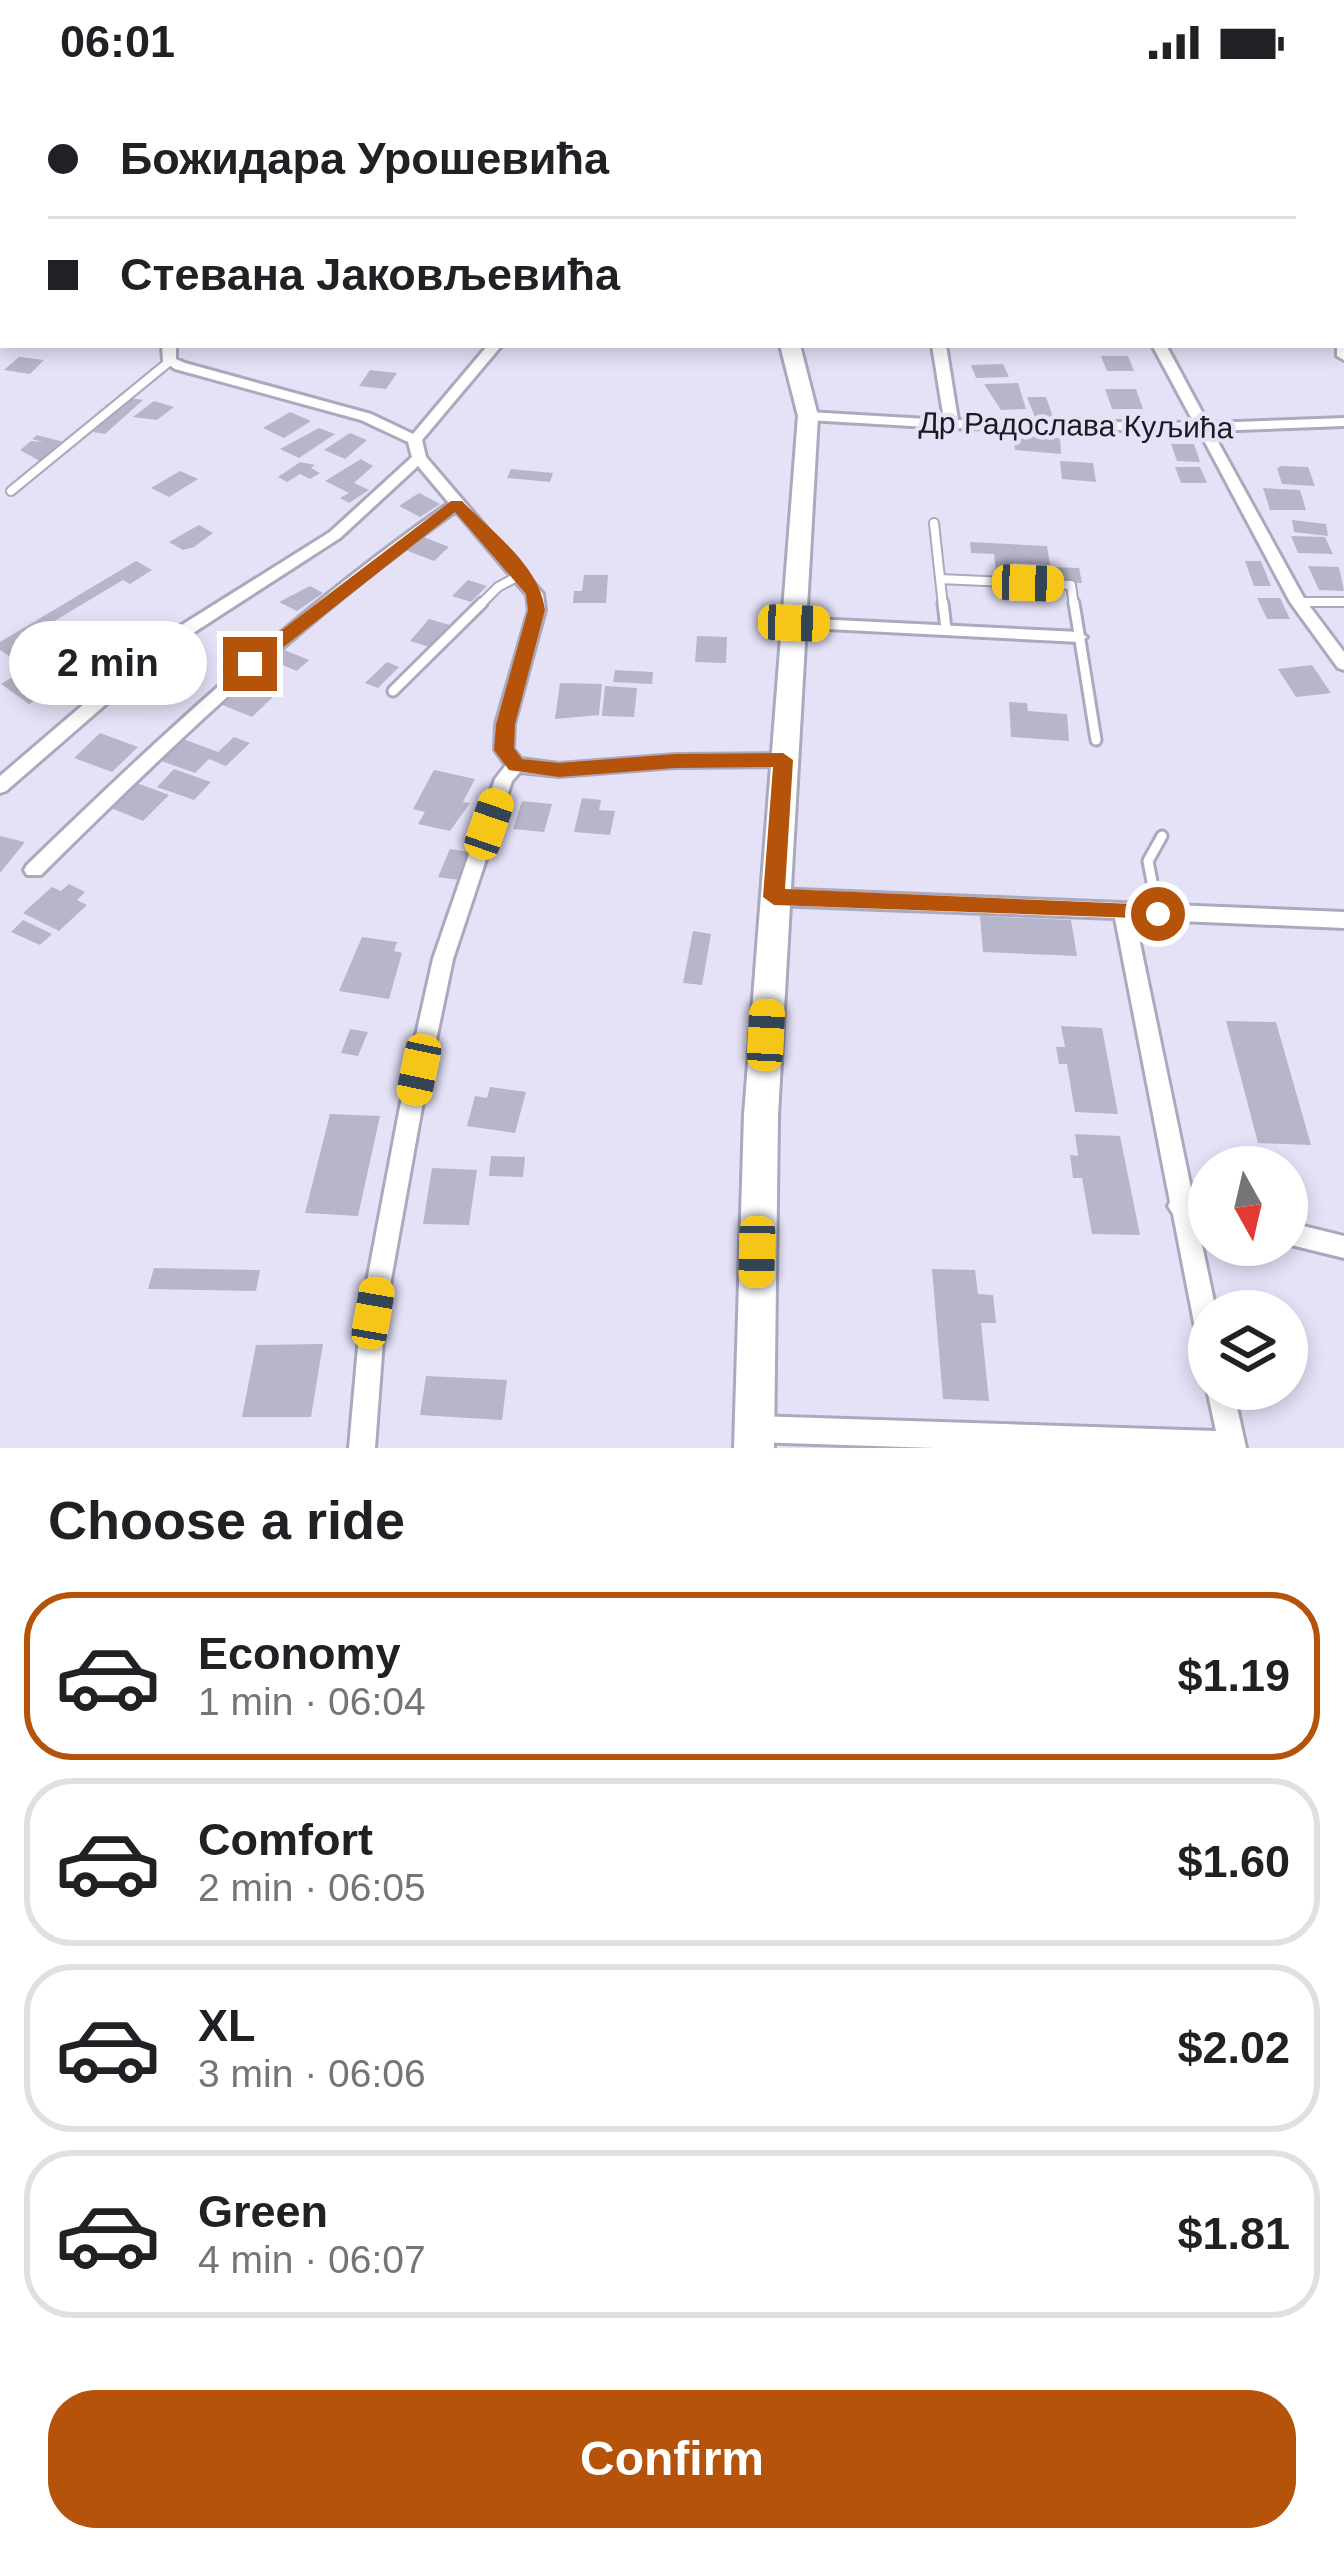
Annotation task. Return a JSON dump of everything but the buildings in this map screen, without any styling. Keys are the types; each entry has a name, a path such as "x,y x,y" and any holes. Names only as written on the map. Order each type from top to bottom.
{"main road":[{"path":"754,1438 761,1114 808,416 791,348"}],"street":[{"path":"1344,339 1344,356"},
{"path":"0,786 166,641 335,535 417,449 493,348"},
{"path":"939,348 952,427"},
{"path":"1161,348 1298,602 1344,664"},
{"path":"169,353 366,417 417,449 457,504 535,594 537,610 505,724 504,750 516,765 559,770 675,761 783,760"},
{"name":"Др Радослава Куљића","path":"808,416 952,427 1207,429 1344,422"},
{"path":"34,869 215,692 457,504"},
{"path":"794,623 1079,637"},
{"path":"362,1448 373,1313 438,980 504,779 516,765"},
{"path":"774,897 1344,920"},
{"path":"1124,912 1198,1290"},
{"path":"1180,1206 1188,1208"},
{"path":"1308,1238 1344,1247"},
{"path":"754,1438 1233,1446 1225,1410"}],"lane":[{"path":"11,491 169,353"},
{"path":"934,523 946,629"},
{"path":"393,691 498,587 522,574"},
{"path":"940,579 1071,585 1096,740"},
{"path":"1298,602 1344,602"},
{"path":"1158,914 1146,857 1151,843 1162,836"}],"route":[{"path":"250,664 457,504 535,594 537,610 505,724 504,750 516,765 559,770 675,761 783,760 774,897 1158,914"}]}
